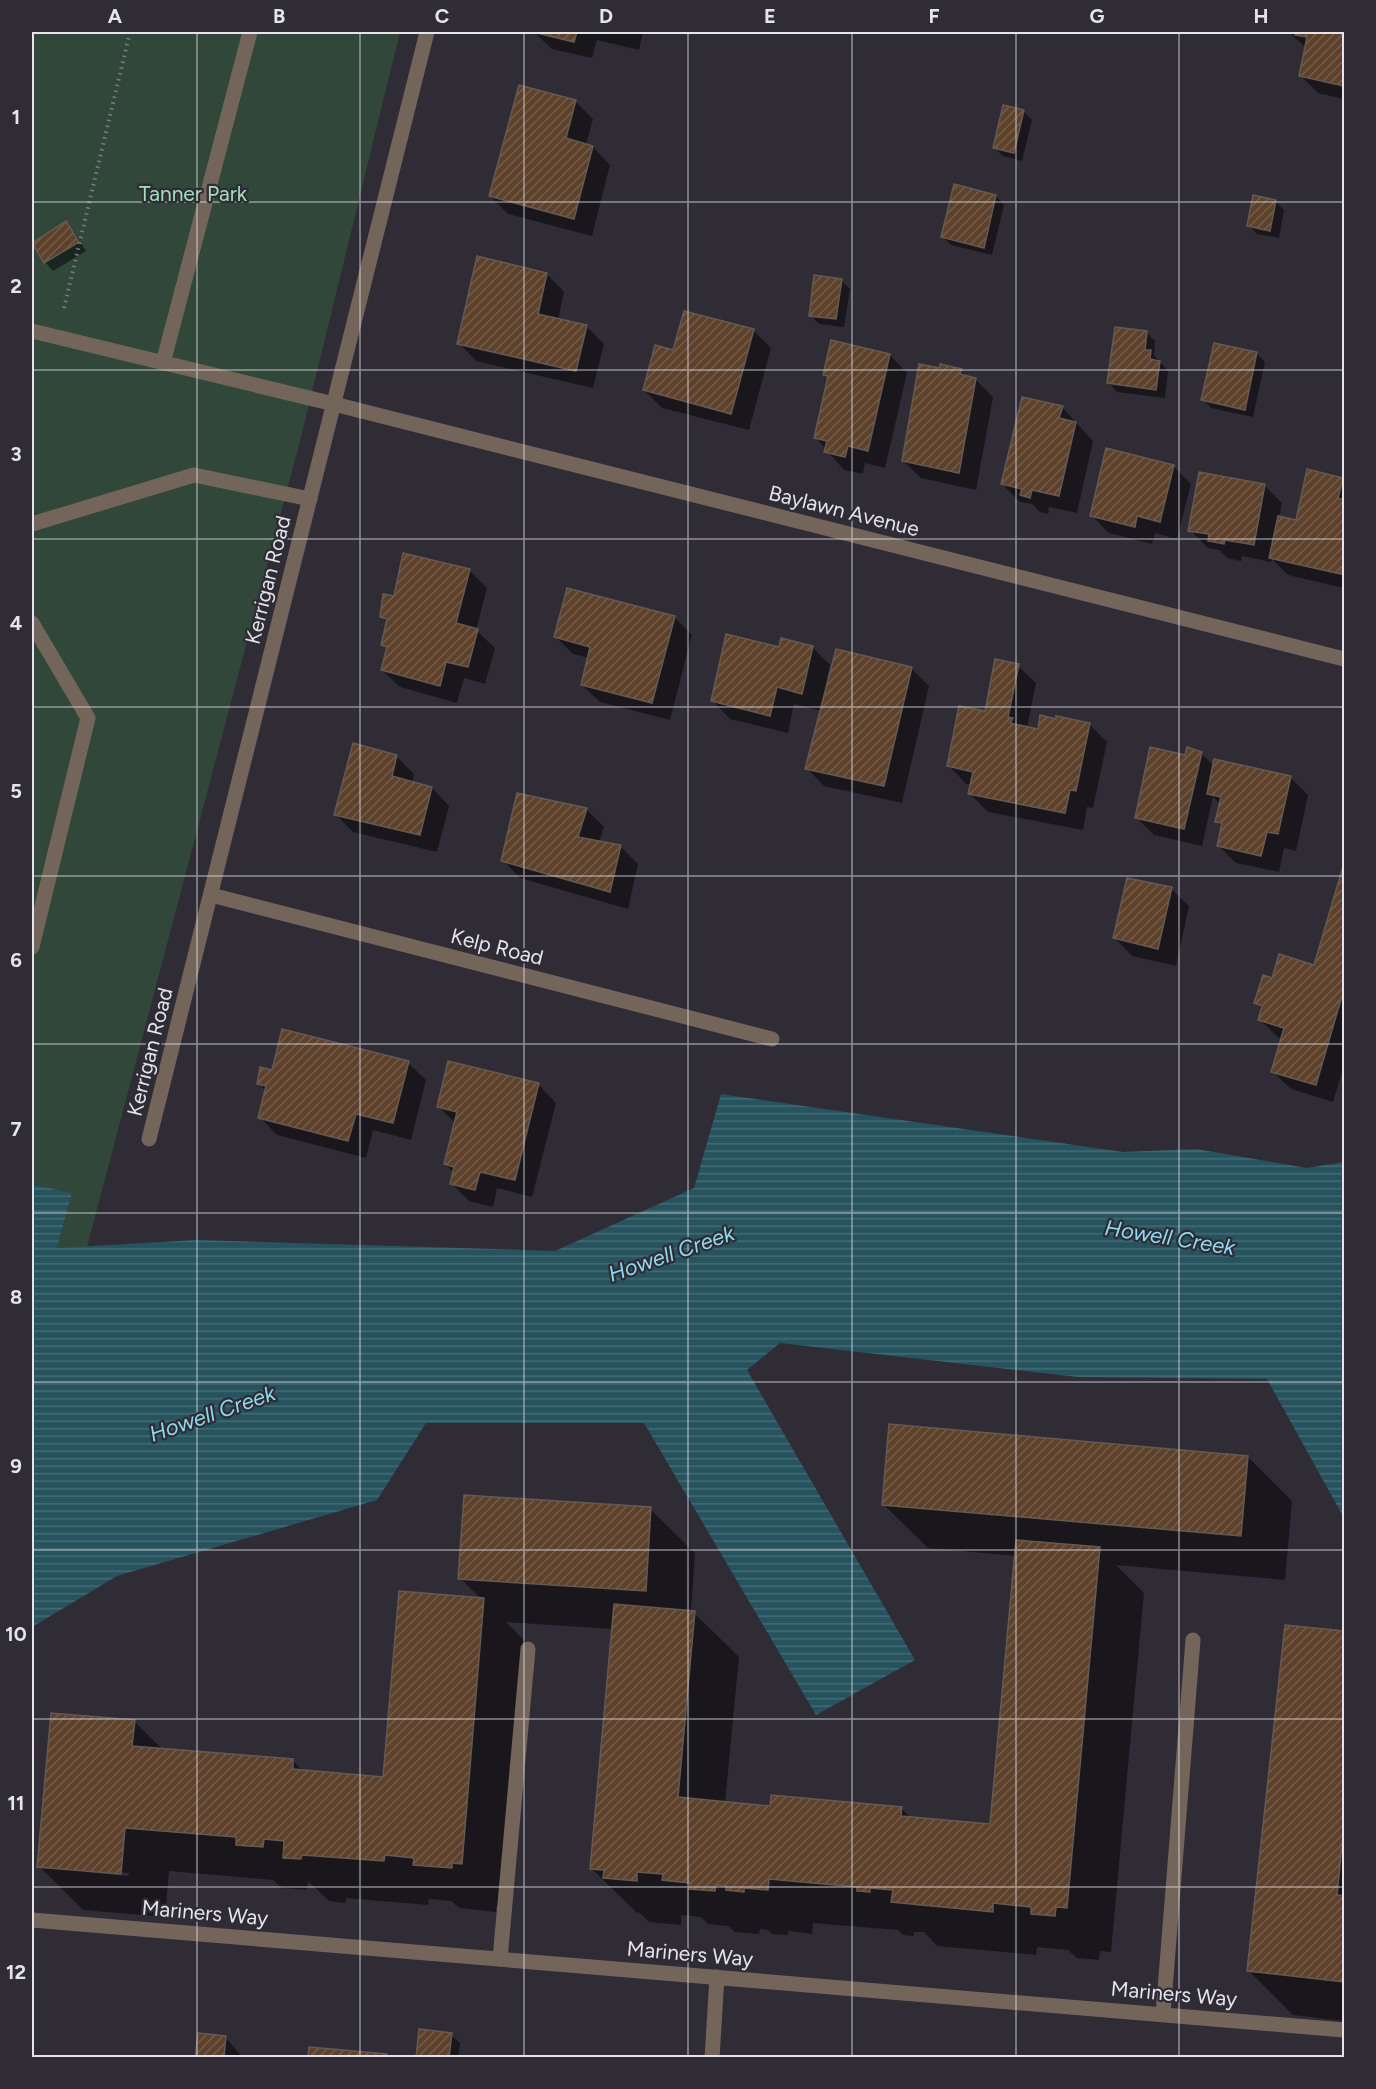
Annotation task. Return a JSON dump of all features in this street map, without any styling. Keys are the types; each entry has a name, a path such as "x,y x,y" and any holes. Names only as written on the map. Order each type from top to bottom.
{"street":[{"path":"164,363 250,32"},
{"name":"Kerrigan Road","path":"149,1139 427,32"},
{"path":"32,331 334,404"},
{"name":"Baylawn Avenue","path":"334,404 1344,659"},
{"path":"32,524 194,475 310,500"},
{"path":"32,623 88,718 32,947"},
{"name":"Kelp Road","path":"211,895 772,1039"},
{"path":"1163,2014 1193,1640"},
{"path":"500,1959 528,1649"},
{"name":"Mariners Way","path":"32,1920 1344,2030"},
{"path":"712,2058 717,1977"}],"path":[{"path":"57,338 130,32"}],"green space":[{"name":"Tanner Park","path":"32,32 400,32 300,441 87,1247 57,1248 72,1193 32,1184"}],"water":[{"name":"Howell Creek","path":"721,1094 1123,1152 1196,1149 1307,1168 1344,1162 1344,1518 1267,1379 1078,1377 780,1343 747,1370 915,1660 816,1715 644,1423 426,1423 377,1500 117,1576 32,1627 32,1184 72,1193 57,1248 196,1240 555,1251 694,1188"}],"building":[{"path":"533,32 577,32 574,42"},
{"path":"1295,32 1344,32 1344,86 1299,76 1307,37 1295,35"},
{"path":"519,85 576,100 566,138 593,146 574,219 489,196"},
{"path":"1003,105 1024,110 1014,153 993,148"},
{"path":"954,184 996,195 984,248 941,237"},
{"path":"1253,195 1276,200 1270,231 1247,226"},
{"path":"66,221 79,242 44,263 32,243"},
{"path":"477,256 547,273 538,314 587,325 576,371 457,344"},
{"path":"814,275 842,279 836,319 809,316"},
{"path":"684,311 754,329 731,414 643,390 655,345 673,350"},
{"path":"1115,327 1147,331 1145,350 1151,350 1150,359 1160,361 1156,390 1107,383"},
{"path":"831,340 890,354 868,451 848,446 845,457 824,452 827,441 814,438 828,376 823,375"},
{"path":"1214,343 1257,352 1245,410 1201,400"},
{"path":"919,364 940,368 940,364 962,369 960,374 976,378 959,473 902,461"},
{"path":"1022,397 1063,406 1059,418 1076,422 1059,496 1032,490 1030,498 1020,495 1022,489 1001,484"},
{"path":"1106,448 1174,465 1160,522 1137,516 1135,527 1090,516"},
{"path":"1307,469 1343,478 1338,498 1344,500 1344,558 1341,574 1269,558 1278,516 1296,520"},
{"path":"1199,472 1265,484 1254,545 1225,540 1224,544 1208,541 1209,534 1188,531"},
{"path":"403,553 470,569 456,623 478,629 468,667 446,662 440,686 381,670 387,647 381,645 387,619 380,617 383,594 394,596"},
{"path":"567,588 675,616 652,703 581,685 590,647 554,637"},
{"path":"726,634 779,647 781,638 813,646 802,694 777,687 770,716 711,701"},
{"path":"836,649 912,667 884,786 805,769"},
{"path":"995,659 1019,664 1008,717 1013,718 1010,723 1038,729 1040,715 1090,723 1076,791 1070,790 1065,813 968,794 973,772 947,766 959,706 985,711"},
{"path":"353,743 397,755 392,776 432,787 420,835 334,815"},
{"path":"1150,747 1185,755 1187,747 1202,752 1184,829 1135,818"},
{"path":"1214,759 1291,776 1278,834 1267,832 1261,856 1217,846 1222,823 1215,822 1221,797 1207,794"},
{"path":"517,793 587,808 578,837 621,845 610,892 501,861"},
{"path":"1344,863 1344,989 1316,1085 1271,1072 1284,1028 1258,1020 1262,1006 1254,1003 1263,975 1272,978 1279,954 1314,965"},
{"path":"1127,878 1172,887 1158,949 1113,938"},
{"path":"282,1029 409,1061 393,1123 356,1114 348,1141 258,1118 266,1086 257,1084 260,1067 272,1070"},
{"path":"448,1061 539,1083 515,1180 480,1172 475,1190 450,1184 454,1167 444,1164 457,1112 437,1107"},
{"path":"889,1424 1248,1456 1241,1536 882,1505"},
{"path":"464,1495 651,1507 646,1591 458,1579"},
{"path":"1016,1540 1100,1547 1067,1908 1056,1907 1055,1916 1031,1914 1031,1907 993,1903 993,1912 891,1902 893,1890 870,1888 870,1892 857,1891 857,1887 769,1879 768,1890 744,1888 744,1892 726,1890 726,1886 716,1885 715,1891 689,1889 690,1883 662,1880 663,1874 637,1872 637,1881 603,1878 604,1870 590,1869 614,1604 695,1611 678,1797 770,1806 771,1795 902,1807 901,1816 990,1824"},
{"path":"399,1591 484,1598 462,1864 452,1863 452,1868 413,1865 414,1858 385,1855 384,1861 302,1855 301,1859 283,1858 284,1841 264,1839 263,1847 236,1845 236,1837 125,1828 121,1874 37,1867 51,1713 135,1720 132,1746 293,1759 293,1769 383,1777"},
{"path":"1285,1625 1344,1631 1344,1825 1337,1895 1344,1896 1344,1982 1247,1971"},
{"path":"419,2029 452,2033 449,2058 416,2058"},
{"path":"198,2033 226,2036 224,2058 195,2058"},
{"path":"309,2047 387,2054 387,2058 308,2058"}]}
